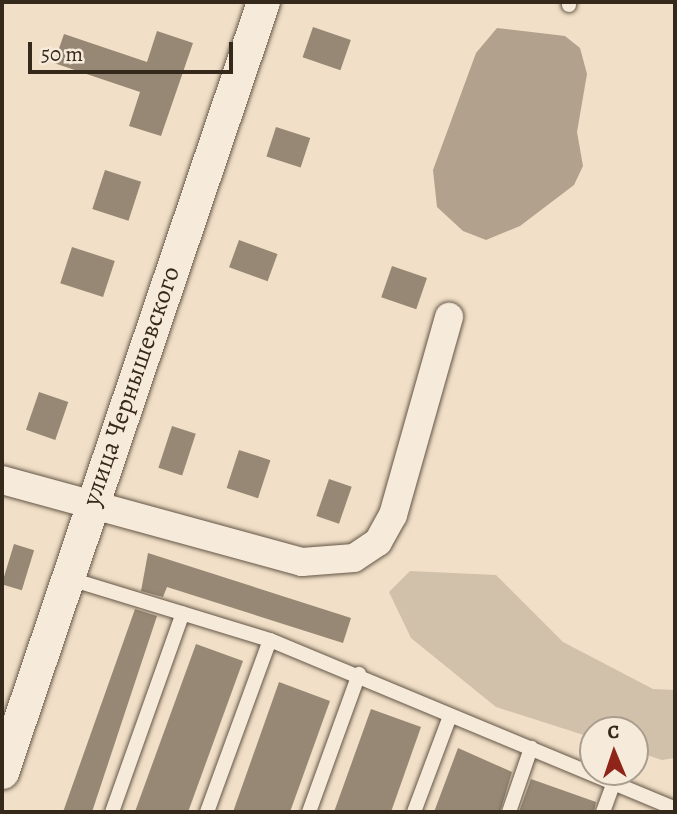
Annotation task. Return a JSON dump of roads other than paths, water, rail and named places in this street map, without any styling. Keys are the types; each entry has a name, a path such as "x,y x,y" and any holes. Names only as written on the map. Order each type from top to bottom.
{"street":[{"name":"улица Чернышевского","path":"2,772 263,2"},
{"path":"2,480 302,562 354,558 378,542 393,515 449,317"}],"lane":[{"path":"66,577 270,640 359,674 450,716 579,769"},
{"path":"112,812 183,613"},
{"path":"207,812 270,640"},
{"path":"309,812 359,674"},
{"path":"414,812 450,716"},
{"path":"509,812 531,748"},
{"path":"603,812 612,786"},
{"path":"618,786 675,810"}]}
